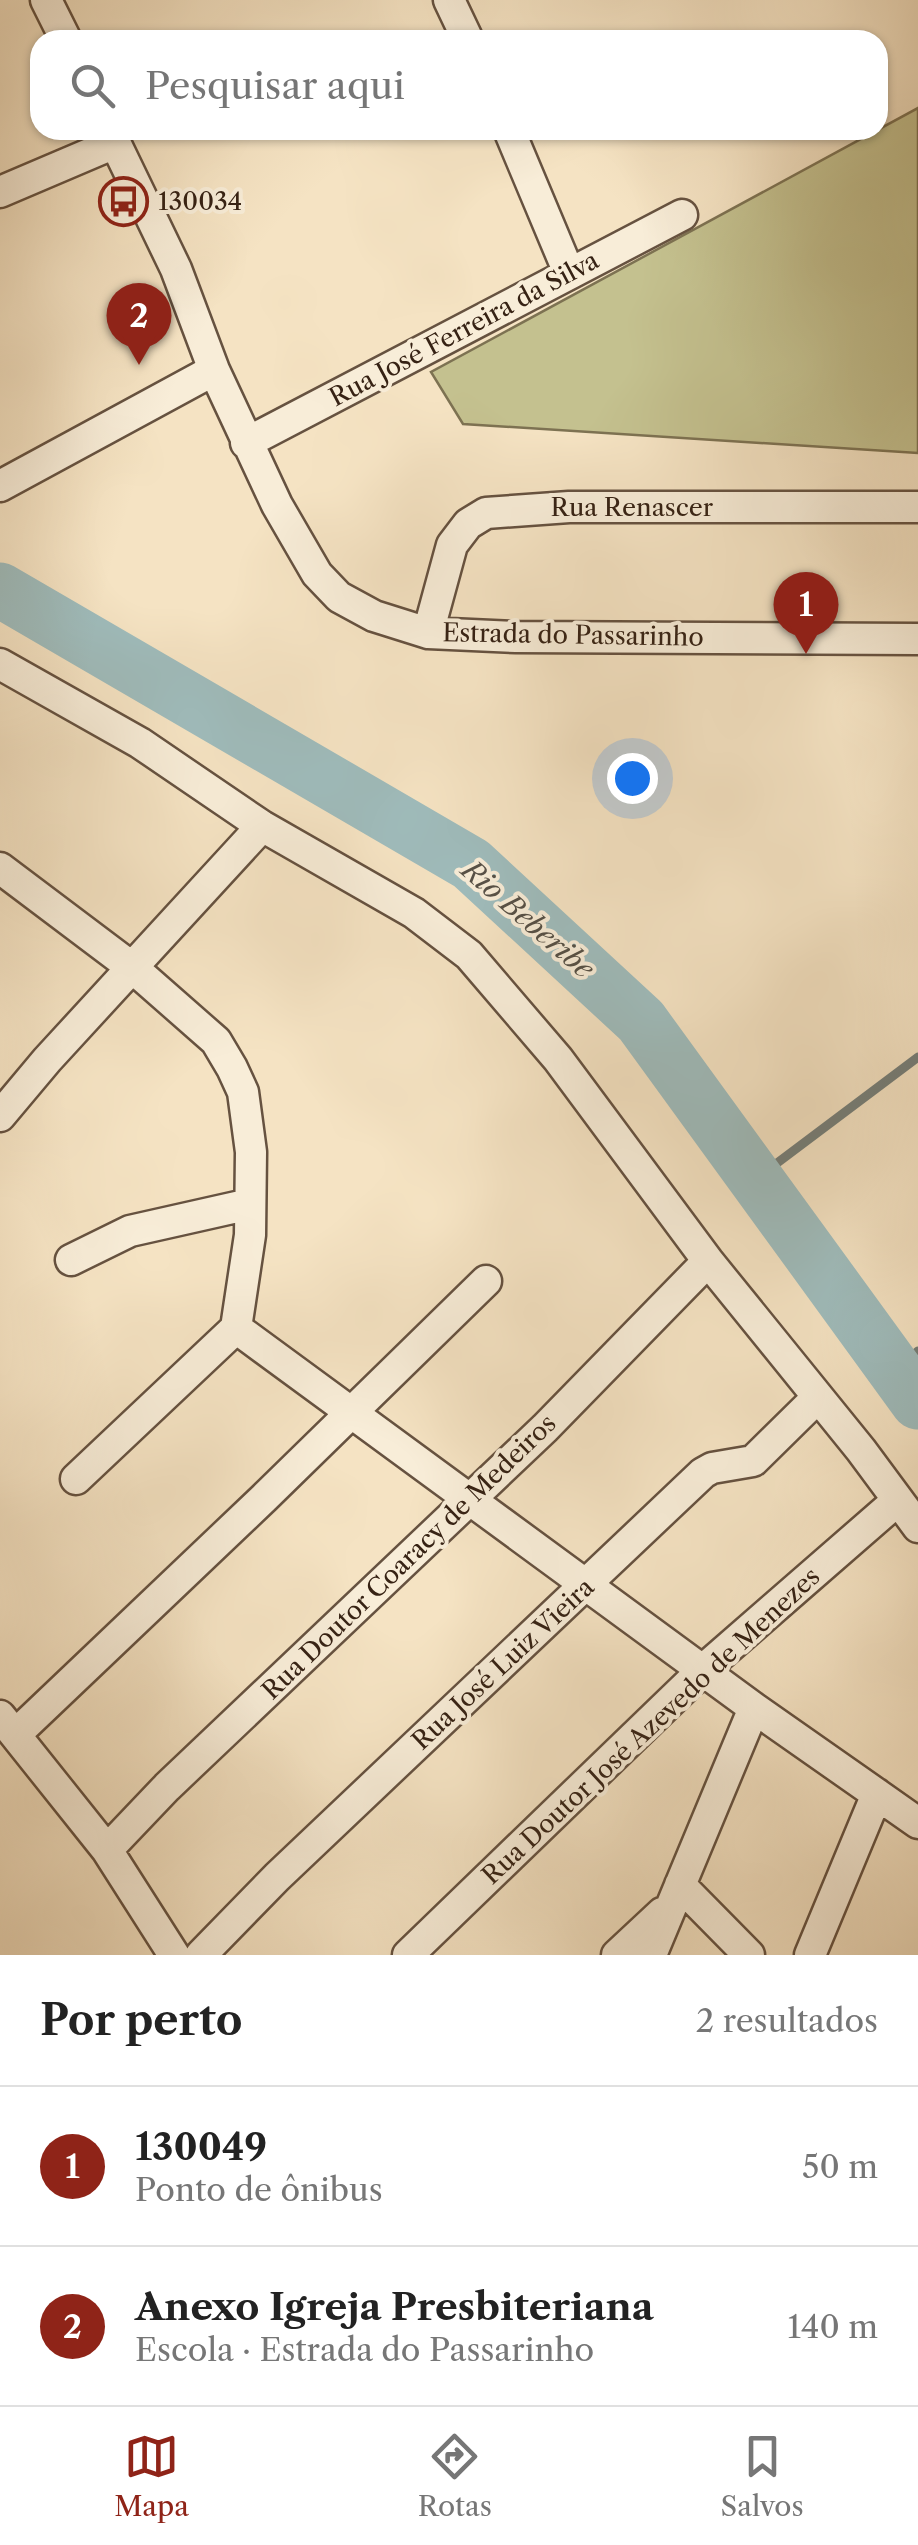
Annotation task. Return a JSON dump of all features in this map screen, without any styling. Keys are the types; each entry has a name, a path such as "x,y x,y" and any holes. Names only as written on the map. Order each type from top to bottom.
{"street":[{"path":"46,0 61,30"},
{"path":"450,0 464,30"},
{"path":"0,192 104,140"},
{"name":"Estrada do Passarinho","path":"114,140 176,269 214,370 276,505 318,574 338,597 374,616 428,634 918,640"},
{"path":"513,140 570,273"},
{"name":"Rua José Ferreira da Silva","path":"246,442 682,215"},
{"path":"0,486 214,370"},
{"name":"Rua Renascer","path":"428,634 452,545 468,524 486,513 568,508 918,506"},
{"path":"0,664 140,743 262,826 414,913 468,955 558,1058 708,1261 918,1527"},
{"path":"0,1116 262,826"},
{"path":"0,868 134,969 216,1041 243,1092 249,1120 246,1272 236,1328 76,1479"},
{"path":"70,1260 130,1231 250,1204"},
{"name":"Rua Doutor Coaracy de Medeiros","path":"107,1850 167,1787 603,1371 708,1261"},
{"path":"174,1955 107,1850 8,1725 351,1413 486,1281"},
{"path":"236,1328 754,1708 918,1823"},
{"name":"Rua José Luiz Vieira","path":"200,1955 277,1877 703,1474 712,1468 754,1460 818,1398"},
{"name":"Rua Doutor José Azevedo de Menezes","path":"408,1955 704,1669 898,1500"},
{"path":"651,1955 754,1708"},
{"path":"810,1955 877,1794"},
{"path":"617,1955 676,1894"},
{"path":"676,1894 748,1955"}],"shaded area":[{"path":"918,108 918,453 463,424 431,372 859,140 888,140 888,124"}],"waterway":[{"name":"Rio Beberibe","path":"0,590 471,864 641,1021 918,1402"},
{"path":"756,1179 918,1057"},
{"path":"895,1371 918,1351"}],"place":[{"name":"130034","path":"123,201"},
{"name":"Anexo Igreja Presbiteriana","path":"139,365"},
{"name":"130049","path":"806,654"}]}
